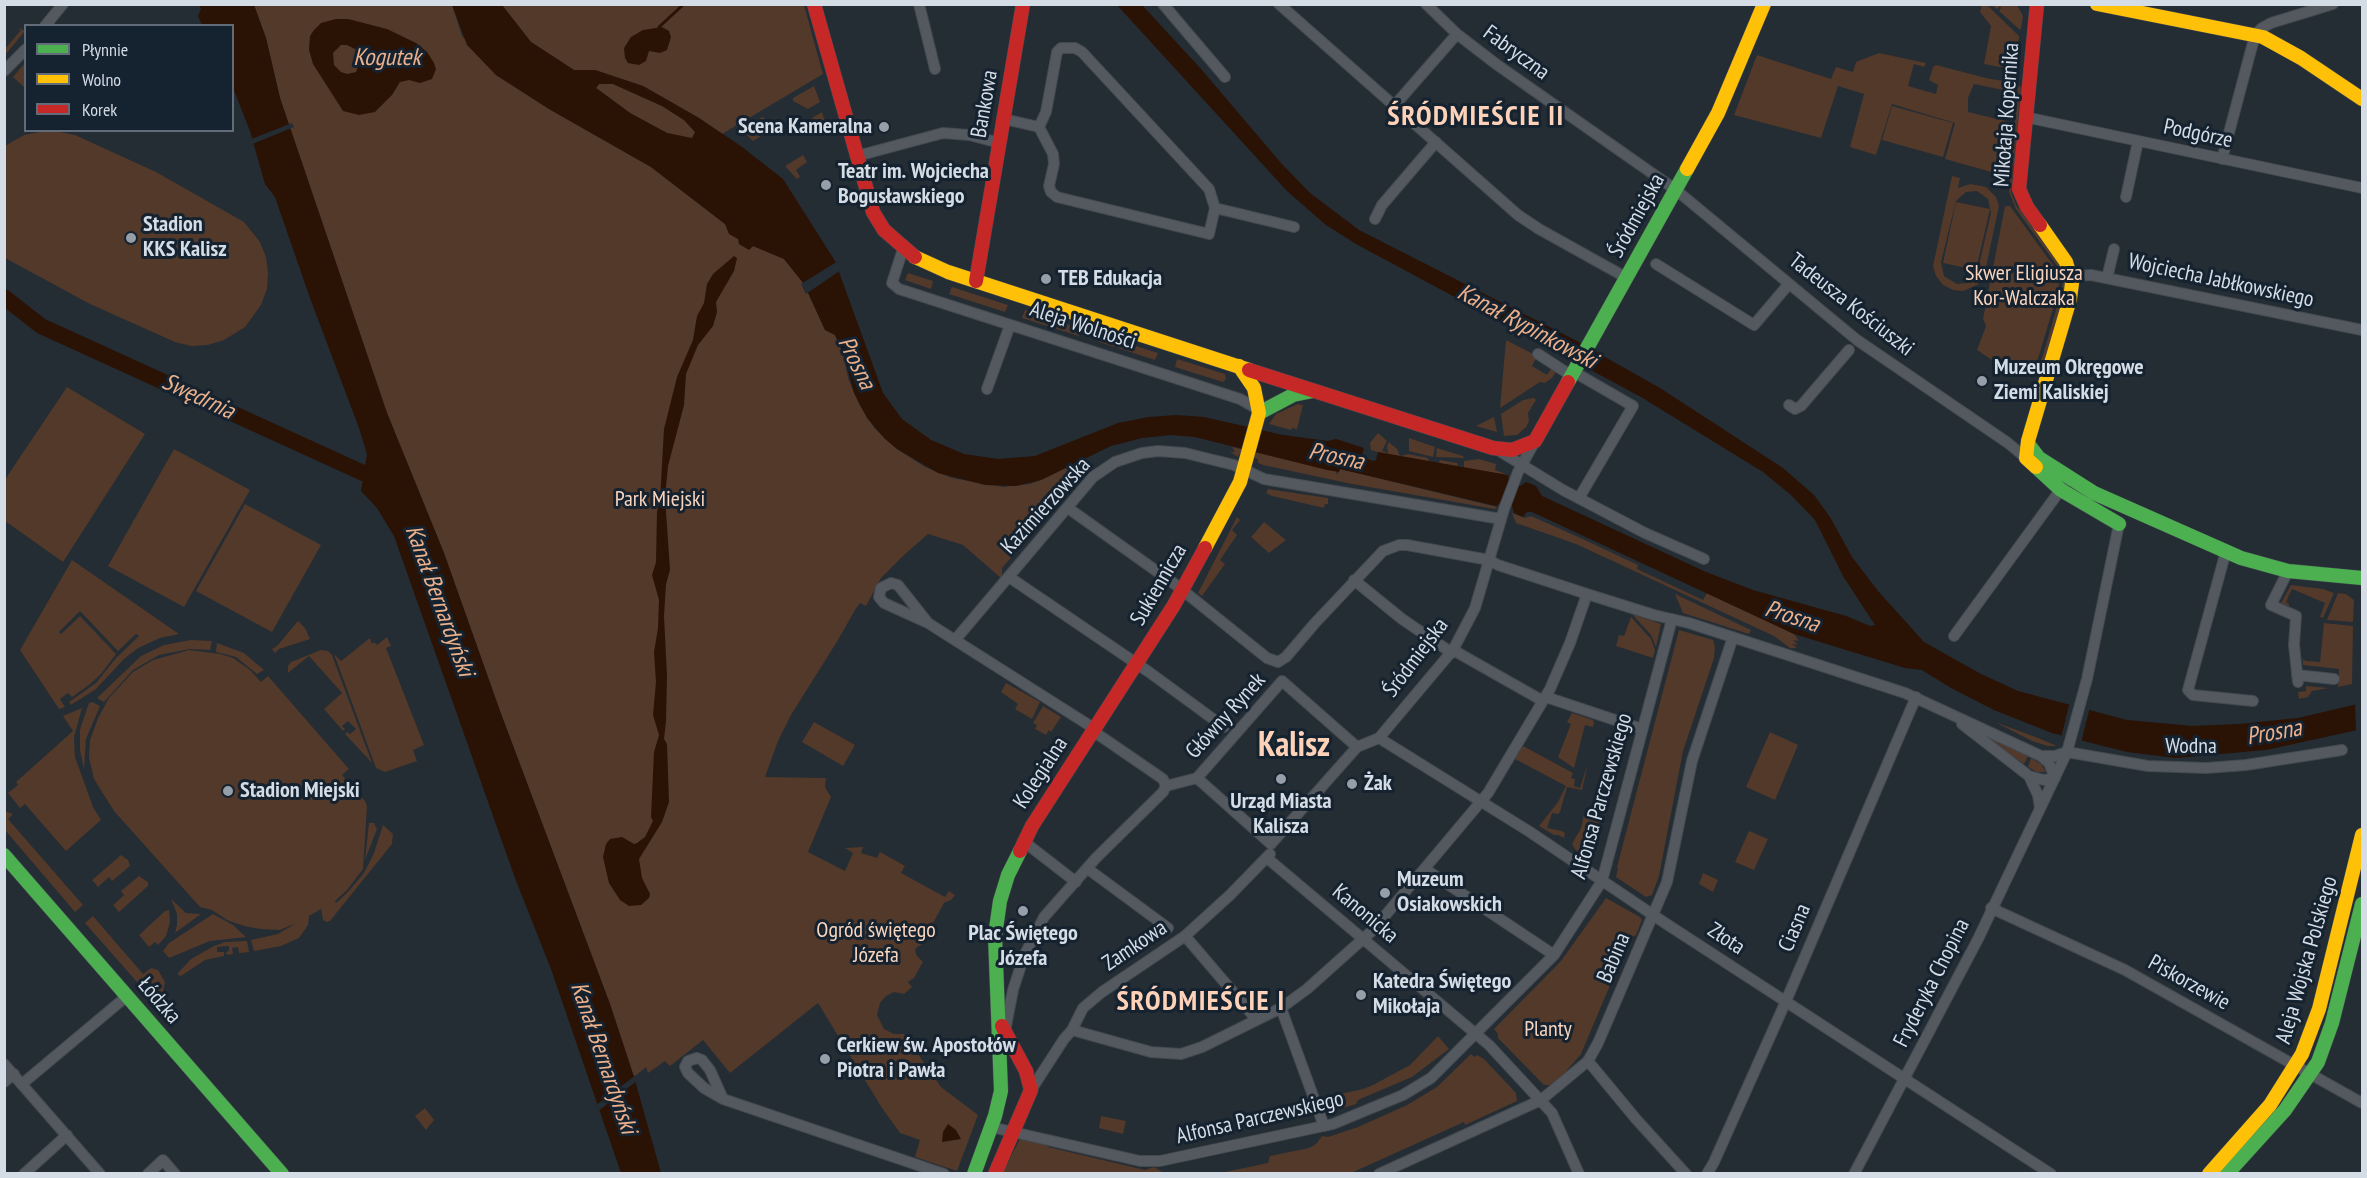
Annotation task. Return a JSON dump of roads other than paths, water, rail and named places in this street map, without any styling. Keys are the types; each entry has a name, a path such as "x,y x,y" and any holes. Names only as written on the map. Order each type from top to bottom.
{"street":[{"path":"47,24 63,4"},
{"path":"814,4 857,156 943,132 969,135 1000,143"},
{"path":"919,4 935,69"},
{"name":"Bankowa","path":"976,281 1023,4"},
{"path":"1163,4 1225,77"},
{"path":"1279,4 1525,219 1627,278"},
{"name":"Fabryczna","path":"1426,4 1457,34 1496,64 1676,190"},
{"name":"Śródmiejska","path":"1357,747 1379,738 1453,652 1475,608 1501,519 1521,466 1718,113 1764,4"},
{"name":"Mikołaja Kopernika","path":"2037,4 2019,173 2021,195 2066,262 2071,276"},
{"path":"2222,159 2255,35 2266,25 2333,4"},
{"path":"2106,5 2255,35 2272,41 2318,68 2362,99"},
{"path":"2272,41 2273,31 2280,20"},
{"path":"1394,106 1457,34"},
{"path":"1004,119 1039,127 1053,154 1054,164 1049,186 1051,192 1057,197 1209,234 1215,208 1209,189 1082,52 1075,48 1061,48 1057,52 1046,112 1039,127"},
{"path":"4,71 24,51"},
{"name":"Podgórze","path":"2025,117 2362,188"},
{"path":"2126,197 2138,141"},
{"path":"1375,219 1382,205 1436,142"},
{"name":"Aleja Wolności","path":"857,156 878,221 903,249 934,267 1492,448 1639,530 1704,559"},
{"name":"Tadeusza Kościuszki","path":"1676,190 1788,285 1875,352 2008,443 2061,490 2119,524"},
{"path":"1215,208 1294,227"},
{"name":"Aleja Wolności","path":"903,249 892,283 903,291 1240,399 1254,407 1258,420"},
{"path":"2107,278 2114,249"},
{"path":"1656,264 1754,325 1788,285"},
{"name":"Wojciecha Jabłkowskiego","path":"2071,276 2091,275 2362,330"},
{"path":"2026,458 2028,441 2070,299 2071,276"},
{"path":"987,389 1010,325"},
{"path":"1789,405 1795,409 1801,406 1849,350"},
{"path":"1538,354 1633,406 1579,498"},
{"path":"1239,366 1254,388 1258,420"},
{"path":"1258,420 1285,398 1313,391"},
{"name":"Sukiennicza","path":"1094,730 1182,592 1232,499 1249,456 1258,420"},
{"name":"Aleja Wolności","path":"1492,448 1519,449 1535,441"},
{"path":"2008,443 2019,444 2028,441"},
{"path":"2028,441 2035,454 2113,502 2226,551 2254,562 2288,571 2362,579"},
{"name":"Kazimierzowska","path":"955,640 1099,472 1115,462 1142,453 1158,451 1185,453 1234,465 1269,480 1501,519"},
{"path":"1954,636 2069,477"},
{"path":"2113,502 2119,524 2139,513"},
{"path":"1068,508 1267,658 1278,662"},
{"name":"Fryderyka Chopina","path":"1854,1173 1978,939 2068,749 2082,700 2119,524"},
{"path":"1278,662 1286,657 1354,580 1383,551 1399,545 1489,560 1587,594 1733,637 1916,697 2041,756 2052,768 2055,778 2044,780 2029,776"},
{"path":"2226,551 2188,686 2193,695 2253,701"},
{"path":"2288,571 2271,605 2296,616 2294,645 2297,679 2334,679"},
{"path":"1009,577 1137,664 1224,727"},
{"path":"1354,580 1395,614 1453,652 1544,699 1642,729"},
{"path":"928,623 898,585 891,583 882,588 879,597 884,603 928,623 1094,730 1163,779 1166,786"},
{"path":"1072,1030 1151,1052 1171,1055 1193,1051 1257,1020 1281,1008 1307,989 1373,930 1481,802 1544,699 1567,650 1587,594"},
{"name":"Alfonsa Parczewskiego","path":"991,1127 1153,1162 1324,1126 1354,1117 1412,1090 1431,1078 1554,955 1602,881 1672,619"},
{"name":"Babina","path":"1379,1173 1541,1100 1588,1061 1670,872 1695,749 1733,637"},
{"path":"1278,662 1282,681"},
{"name":"Główny Rynek","path":"1271,844 1197,778 1282,681 1357,747"},
{"name":"Ciasna","path":"1707,1173 1719,1152 1916,697"},
{"path":"1945,711 2029,776 2036,788 2040,808"},
{"name":"Kolegialna","path":"1023,841 1094,730"},
{"name":"Złota","path":"1379,738 1530,832 1653,915 2051,1173"},
{"path":"1267,858 1271,844 1357,747"},
{"name":"Wodna","path":"2041,756 2055,756 2068,749 2148,766 2186,768 2246,765 2342,750"},
{"path":"1005,1031 1018,973 1028,946 1044,917 1108,844 1163,792 1166,786 1197,778"},
{"name":"Aleja Wojska Polskiego","path":"2209,1173 2270,1105 2296,1066 2317,1016 2362,835"},
{"path":"974,1173 999,1099 1001,1074 995,936 1000,901 1012,863 1023,841 1076,882"},
{"name":"Łódzka","path":"4,855 282,1173"},
{"name":"Zamkowa","path":"1031,1090 1072,1030 1080,1012 1098,995 1185,936 1267,858"},
{"name":"Kanonicka","path":"1267,858 1477,1033 1556,1118 1579,1173"},
{"path":"1088,868 1168,928"},
{"path":"1425,869 1554,955"},
{"name":"Aleja Wojska Polskiego","path":"2227,1173 2285,1110 2311,1074 2332,1023 2362,904"},
{"name":"Piskorzewie","path":"1991,908 2126,970 2362,1103"},
{"path":"1185,936 1257,1020"},
{"path":"995,970 1004,975 1018,973"},
{"path":"22,1084 127,996"},
{"path":"1281,1008 1324,1126"},
{"path":"995,1173 1031,1090 1024,1064 998,1017"},
{"path":"1588,1061 1636,1119 1686,1173"},
{"path":"4,1064 100,1173"},
{"path":"1001,1074 1010,1066 1024,1064"},
{"path":"4,1083 14,1074"},
{"path":"723,1099 944,1173"},
{"path":"24,1173 67,1135"},
{"path":"148,1173 164,1160 175,1173"}],"water":[{"name":"Kanał Bernardyński","path":"199,5 254,5 266,38 280,98 387,413 444,553 500,711 610,1004 634,1077 661,1173 621,1173 551,969 515,878 394,536 377,508 361,491 367,454 359,428 275,197 265,184 250,131 234,91 234,24 202,24 198,16 201,9"},
{"path":"452,5 502,5 531,42 574,70 595,70 643,86 699,118 742,147 783,179 835,261 883,393 902,419 931,440 964,454 998,459 1035,456 1118,423 1177,415 1204,417 1283,435 1328,441 1336,439 1364,448 1362,455 1351,453 1373,461 1376,460 1378,452 1508,475 1509,482 1521,486 1526,482 1536,486 1542,496 1706,572 1753,590 1846,616 1870,626 1875,625 1843,576 1815,520 1791,495 1763,472 1641,397 1356,244 1326,225 1287,191 1117,5 1142,5 1201,69 1281,163 1310,193 1359,230 1573,339 1660,388 1783,468 1814,495 1830,517 1852,557 1878,591 1924,642 1981,674 2018,691 2127,720 2192,726 2239,724 2298,718 2362,703 2362,729 2266,750 2176,758 2127,752 2052,733 1994,710 1922,670 1905,668 1794,634 1532,512 1527,512 1523,517 1514,513 1512,506 1501,502 1496,506 1340,469 1339,472 1327,470 1195,437 1171,435 1142,438 1111,446 1041,480 1016,486 985,485 938,473 897,449 867,418 854,393 843,353 835,335 825,330 804,284 784,259 753,246 749,250 739,244 738,239 729,234 725,224 651,167 549,109 496,75 467,45","holes":["599,84 613,84 662,106 684,120 695,132 692,138 667,133 630,113 596,88"]},
{"name":"Kogutek","path":"348,19 387,29 416,43 427,52 434,63 436,69 432,79 420,83 409,80 400,82 392,95 375,112 359,115 343,111 313,64 309,50 310,36 321,23","holes":["341,45 357,50 360,55 356,72 347,74 334,65 333,53"]},
{"path":"662,27 669,31 671,37 667,50 660,53 649,51 646,61 639,65 628,63 624,48 631,37 643,30"},
{"path":"734,256 737,258 734,271 716,302 717,312 713,326 698,345 686,374 684,405 668,466 665,497 670,570 666,584 664,616 667,676 664,739 667,744 669,802 662,822 639,859 642,878 650,894 649,898 641,905 629,906 620,900 609,883 603,857 606,844 610,839 622,837 634,844 637,843 645,837 653,821 651,817 654,752 659,735 653,715 656,682 654,652 659,600 652,575 656,562 657,512 660,500 664,429 677,377 693,340 697,316 704,303 707,284 713,274"},
{"path":"948,1124 956,1130 961,1139 942,1142 943,1132"}],"waterway":[{"path":"659,27 684,4"},
{"name":"Swędrnia","path":"4,297 41,326 383,482"}],"place":[{"name":"Scena Kameralna","path":"884,127"},
{"name":"Teatr im. Wojciecha Bogusławskiego","path":"826,185"},
{"name":"Stadion KKS Kalisz","path":"131,238"},
{"name":"TEB Edukacja","path":"1046,279"},
{"name":"Muzeum Okręgowe Ziemi Kaliskiej","path":"1982,381"},
{"name":"Urząd Miasta Kalisza","path":"1281,779"},
{"name":"Żak","path":"1352,784"},
{"name":"Stadion Miejski","path":"228,791"},
{"name":"Muzeum Osiakowskich","path":"1385,893"},
{"name":"Plac Świętego Józefa","path":"1023,911"},
{"name":"Katedra Świętego Mikołaja","path":"1361,995"},
{"name":"Cerkiew św. Apostołów Piotra i Pawła","path":"825,1059"}],"district":[{"name":"ŚRÓDMIEŚCIE II","path":"1476,117"},
{"name":"Kalisz","path":"1294,746"},
{"name":"ŚRÓDMIEŚCIE I","path":"1201,1002"}],"park label":[{"name":"Skwer Eligiusza Kor-Walczaka","path":"2024,286"},
{"name":"Park Miejski","path":"660,500"},
{"name":"Ogród świętego Józefa","path":"876,944"},
{"name":"Planty","path":"1548,1030"}],"water label":[{"name":"Kanał Rypinkowski","path":"1527,327"},
{"name":"Prosna","path":"856,363"},
{"name":"Prosna","path":"1336,457"},
{"name":"Prosna","path":"1792,617"},
{"name":"Prosna","path":"2274,733"}]}
